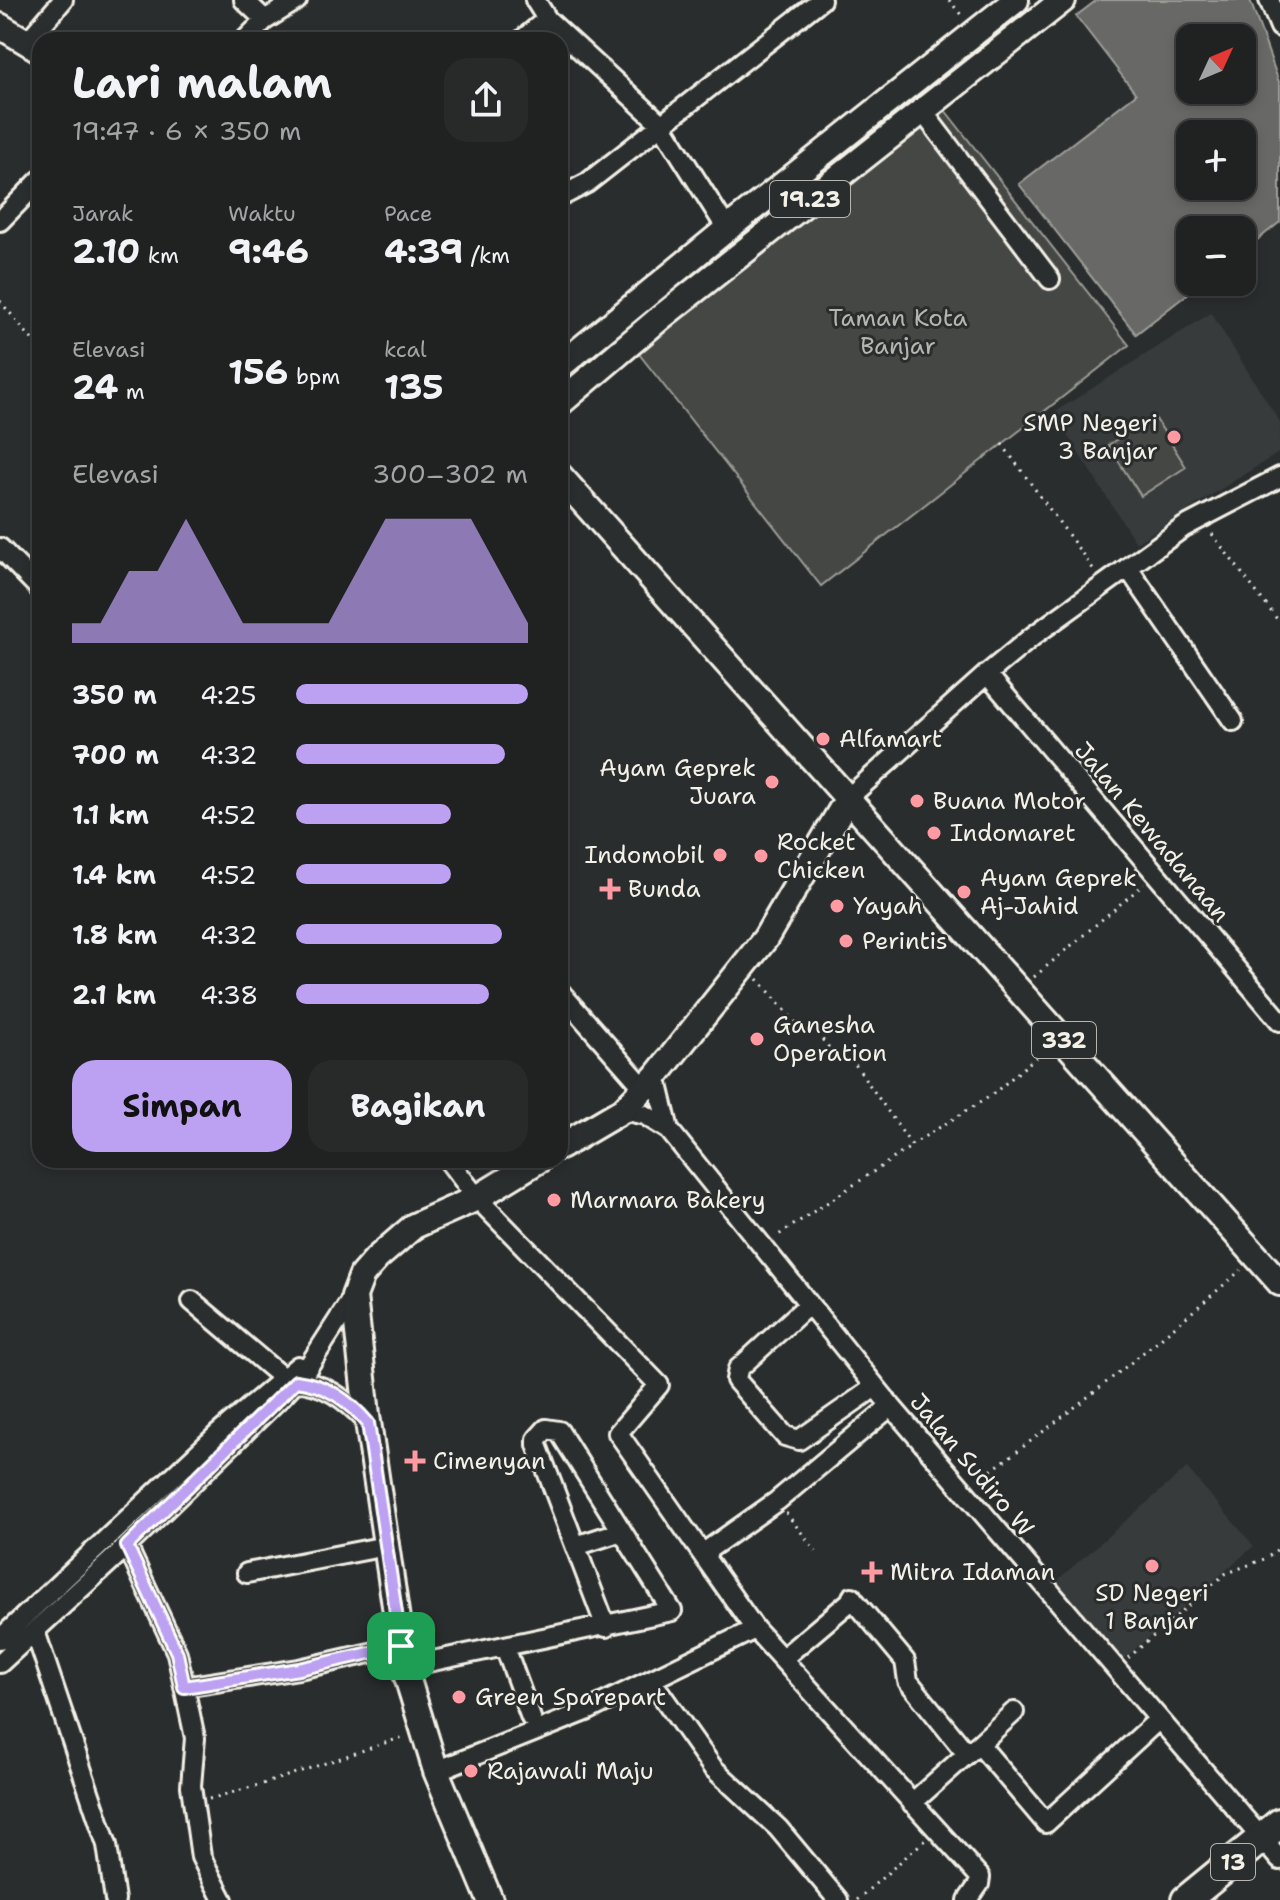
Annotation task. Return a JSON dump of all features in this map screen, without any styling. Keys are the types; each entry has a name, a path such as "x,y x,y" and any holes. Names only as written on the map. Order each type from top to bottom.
{"highway":[{"name":"13","path":"1186,1900 1271,1831"}],"main road":[{"name":"19.23","path":"568,359 1016,0"},
{"name":"19.23","path":"568,397 660,318 1063,0"},
{"path":"0,26 32,45"},
{"path":"874,115 890,136"},
{"name":"332","path":"568,485 1280,1283"},
{"path":"568,1142 623,1110 650,1082 746,964 765,939 848,798"},
{"path":"490,1900 436,1771 402,1657 368,1423 355,1306 362,1275 414,1226 477,1198 526,1168"}],"street":[{"path":"43,32 63,0"},
{"path":"244,0 265,20"},
{"path":"253,32 265,20 297,0"},
{"path":"535,0 547,19 561,32"},
{"path":"568,193 587,183 821,0"},
{"path":"1269,0 1280,27"},
{"path":"532,32 547,19"},
{"path":"568,38 661,124 727,229"},
{"path":"923,112 1050,279"},
{"path":"0,221 32,188"},
{"path":"848,798 1033,636 1201,518 1280,477"},
{"path":"0,548 32,581"},
{"path":"1128,568 1233,721"},
{"name":"Jalan Kewadanaan","path":"987,674 1280,1021"},
{"path":"568,1000 650,1082 669,1130"},
{"path":"623,1110 645,1115 669,1130"},
{"name":"Jalan Sudiro W","path":"669,1130 875,1387 1158,1720 1271,1831 1280,1860"},
{"path":"454,1168 477,1198 659,1385 618,1433 755,1629 980,1877 968,1900"},
{"path":"192,1301 285,1381 313,1383 330,1390 353,1406 368,1423"},
{"path":"808,1305 738,1369 736,1380 792,1440 799,1440 875,1387"},
{"path":"0,1639 218,1434 311,1359 355,1306"},
{"path":"0,1663 127,1546 285,1381"},
{"path":"705,1558 709,1549 777,1501 891,1406"},
{"path":"184,1687 299,1669 505,1647 606,1627 672,1611 559,1431 546,1429 537,1439 537,1445 606,1627"},
{"path":"576,1546 622,1531"},
{"path":"127,1546 177,1653 195,1738 191,1786 201,1857 223,1900"},
{"path":"247,1573 386,1546"},
{"path":"782,1659 852,1598 905,1661 908,1681 1046,1823 1158,1720"},
{"path":"436,1771 589,1710 755,1629"},
{"path":"35,1631 107,1845 115,1900"},
{"path":"505,1647 531,1718"},
{"path":"651,1680 713,1768 778,1828 836,1899"},
{"path":"912,1803 1014,1712"}],"path":[{"path":"0,301 32,339"},
{"path":"1002,444 1105,585"},
{"path":"1201,518 1280,623"},
{"path":"1018,990 1156,874"},
{"path":"746,964 804,1032 812,1027 840,1061 850,1057 911,1145"},
{"path":"760,1246 992,1095 1060,1036"},
{"path":"962,1491 1059,1421 1142,1355 1257,1256"},
{"path":"777,1501 816,1551"},
{"path":"1116,1668 1225,1574 1267,1558 1280,1547"},
{"path":"194,1804 424,1731"},
{"path":"857,1900 936,1829"}],"shaded area":[{"path":"1097,0 1250,0 1280,85 1280,222 1256,241 1256,216 1176,216 1176,296 1185,296 1136,334 1019,184 1136,94 1076,16"},
{"name":"SMP Negeri 3 Banjar","path":"1211,313 1280,422 1280,452 1136,543 1053,413"},
{"name":"SD Negeri 1 Banjar","path":"1187,1468 1254,1546 1117,1665 1049,1587"}],"green space":[{"name":"Taman Kota Banjar","path":"941,105 1129,345 821,586 632,345"},
{"path":"1154,416 1186,467 1141,496 1108,445"}],"place":[{"name":"SMP Negeri 3 Banjar","path":"1174,437"},
{"name":"Alfamart","path":"823,739"},
{"name":"Ayam Geprek Juara","path":"772,782"},
{"name":"Buana Motor","path":"917,801"},
{"name":"Indomaret","path":"934,833"},
{"name":"Indomobil","path":"720,855"},
{"name":"Rocket Chicken","path":"761,856"},
{"name":"Bunda","path":"610,889"},
{"name":"Ayam Geprek Aj-Jahid","path":"964,892"},
{"name":"Yayah","path":"837,906"},
{"name":"Perintis","path":"846,941"},
{"name":"Ganesha Operation","path":"757,1039"},
{"name":"Marmara Bakery","path":"554,1200"},
{"name":"Cimenyan","path":"415,1461"},
{"name":"SD Negeri 1 Banjar","path":"1152,1566"},
{"name":"Mitra Idaman","path":"872,1572"},
{"name":"Green Sparepart","path":"459,1697"},
{"name":"Rajawali Maju","path":"471,1771"}],"route":[{"path":"296,1381 313,1383 330,1390 353,1406 368,1423 401,1646 299,1669 184,1687 177,1653 127,1546 296,1381"}]}
